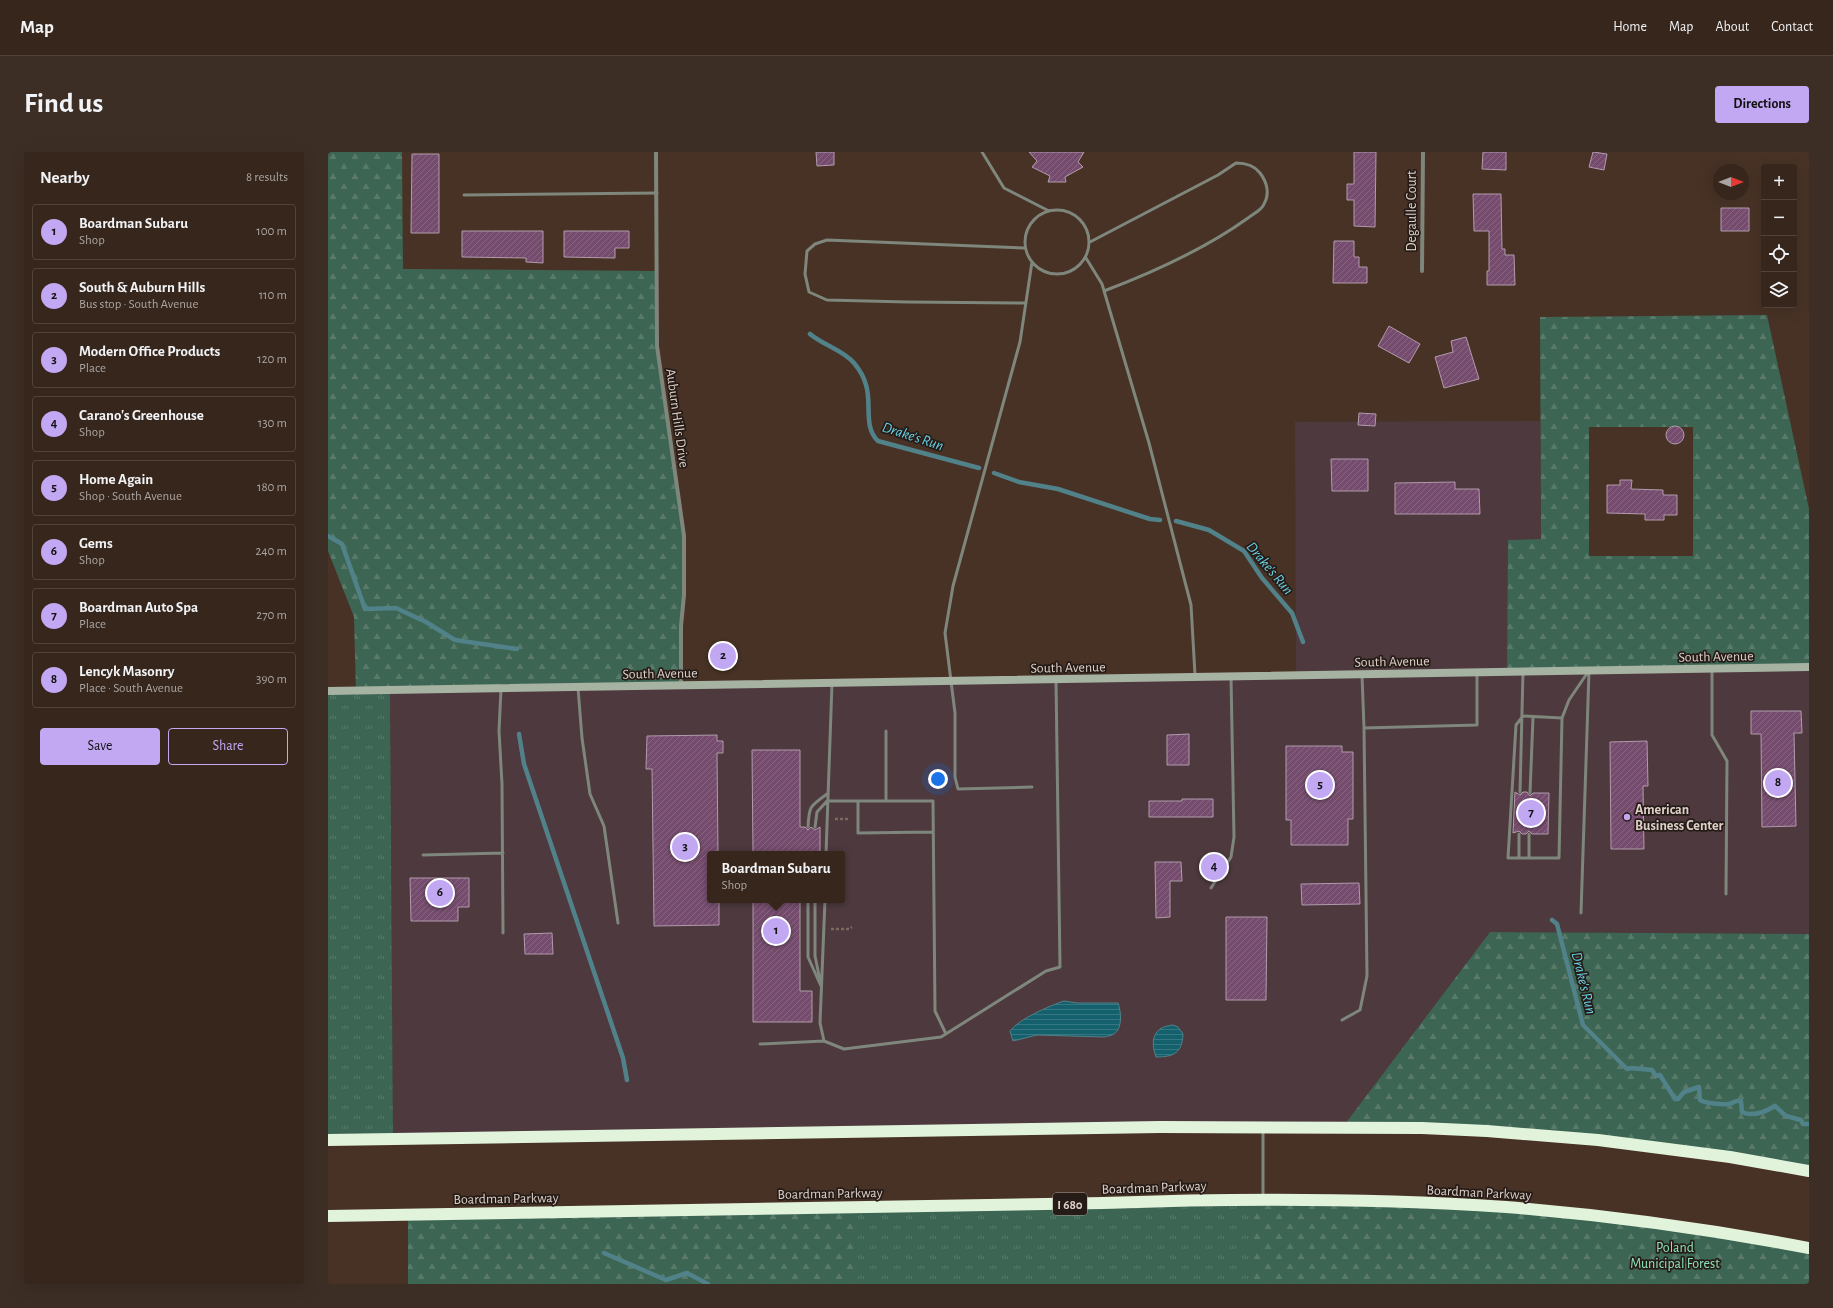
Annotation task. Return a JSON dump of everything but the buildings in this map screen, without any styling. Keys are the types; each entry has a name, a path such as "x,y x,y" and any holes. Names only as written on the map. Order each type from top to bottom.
{"highway":[{"path":"328,1140 1153,1127 1422,1128 1487,1131 1660,1148 1809,1171"},
{"name":"Boardman Parkway","path":"328,1216 1201,1200 1408,1202 1556,1212 1647,1222 1750,1237 1809,1248"}],"main road":[{"name":"South Avenue","path":"328,691 1809,668"}],"street":[{"name":"Auburn Hills Drive","path":"656,152 657,346 684,536 684,595 680,626 681,686"},
{"name":"Degaulle Court","path":"1422,152 1422,271"}],"lane":[{"path":"982,152 1004,188 1049,211"},
{"path":"1090,242 1218,175 1236,163 1251,165 1260,172 1265,181 1268,195 1264,206 1226,234 1141,277 1104,291"},
{"path":"464,195 657,193"},
{"path":"1059,210 1069,212 1077,217 1086,228 1090,242 1086,258 1080,266 1070,272 1060,275 1044,272 1032,262 1025,248 1028,229 1033,221 1049,211 1059,210"},
{"path":"1025,248 828,240 815,244 807,251 805,274 809,292 828,300 1026,303"},
{"path":"1086,258 1102,284 1149,443 1191,605 1195,677"},
{"path":"1032,262 1020,342 954,586 945,633 955,713 955,777 958,789 1032,787"},
{"path":"1712,669 1712,735 1727,761 1726,894"},
{"path":"1523,716 1516,725 1508,858 1559,858 1562,718 1569,700 1589,671"},
{"path":"1581,913 1589,671"},
{"path":"1364,728 1477,725 1477,672"},
{"path":"1520,792 1523,672"},
{"path":"1342,1020 1360,1010 1367,976 1362,674"},
{"path":"1211,888 1231,857 1234,837 1231,677"},
{"path":"760,1044 824,1041 844,1049 941,1037 1046,971 1060,967 1056,680"},
{"path":"826,851 832,683"},
{"path":"578,688 582,738 590,794 604,826 618,923"},
{"path":"500,689 499,731 502,784 503,933"},
{"path":"1523,716 1562,718"},
{"path":"1530,792 1533,717"},
{"path":"886,731 886,801"},
{"path":"808,827 808,810 814,803 827,794"},
{"path":"827,800 933,802 935,1011 946,1034"},
{"path":"815,827 817,812 827,800"},
{"path":"858,801 858,833 933,832"},
{"path":"1519,834 1519,858"},
{"path":"1529,834 1529,858"},
{"path":"423,855 503,853"},
{"path":"808,903 808,957 821,988"},
{"path":"815,903 815,956 821,988"},
{"path":"824,1041 820,1023 825,903"},
{"path":"1263,1127 1263,1201"}],"path":[{"path":"826,819 858,818"},
{"path":"842,929 852,927"}],"shaded area":[{"path":"1540,421 1541,539 1508,540 1809,667 1809,934 1490,932 1342,1128 393,1139 390,690 1296,675 1295,422"}],"green space":[{"path":"328,152 402,152 403,269 657,271 657,346 684,536 681,686 356,691 354,617 328,551"},
{"path":"1767,315 1809,509 1809,667 1507,672 1508,540 1541,539 1540,317","holes":["1589,427 1693,427 1693,556 1589,556"]},
{"path":"390,690 393,1139 328,1140 328,691"},
{"path":"1490,932 1809,934 1809,1171 1660,1147 1342,1128"},
{"path":"1253,1201 1253,1284 857,1284 857,1207"},
{"name":"Poland Municipal Forest","path":"1253,1201 1505,1207 1809,1248 1809,1284 1253,1284"},
{"path":"857,1207 857,1284 408,1284 408,1214"}],"water":[{"path":"1064,1001 1077,1003 1118,1003 1120,1010 1119,1028 1114,1034 1104,1037 1037,1035 1013,1041 1010,1031 1014,1026 1035,1013"},
{"path":"1173,1025 1178,1027 1183,1034 1179,1050 1172,1055 1156,1057 1153,1045 1155,1035 1161,1028"}],"waterway":[{"name":"Drake's Run","path":"810,334 849,358 863,376 868,392 869,422 873,435 878,441 979,468"},
{"name":"Drake's Run","path":"994,473 1019,482 1058,489 1150,519 1160,520"},
{"name":"Drake's Run","path":"1176,521 1209,530 1244,551 1262,578 1292,613 1303,642"},
{"path":"328,536 342,544 365,609 396,608 426,622 455,640 517,649"},
{"path":"519,734 524,764 623,1058 627,1080"},
{"name":"Drake's Run","path":"1552,920 1557,924 1583,1025 1627,1069 1652,1070 1656,1076 1660,1075 1675,1099 1678,1099 1684,1092 1699,1087 1700,1100 1702,1101 1714,1104 1731,1104 1741,1101 1742,1112 1750,1114 1763,1112 1775,1106 1786,1116 1801,1120 1803,1124 1809,1124"},
{"path":"604,1253 666,1280 687,1273 708,1284"}],"place":[{"name":"South & Auburn Hills","path":"723,656"},
{"name":"Lencyk Masonry","path":"1778,783"},
{"name":"Home Again","path":"1320,785"},
{"name":"Boardman Auto Spa","path":"1531,813"},
{"name":"American Business Center","path":"1627,817"},
{"name":"Modern Office Products","path":"685,847"},
{"name":"Carano's Greenhouse","path":"1214,867"},
{"name":"Gems","path":"440,893"},
{"name":"Boardman Subaru","path":"776,931"}]}
